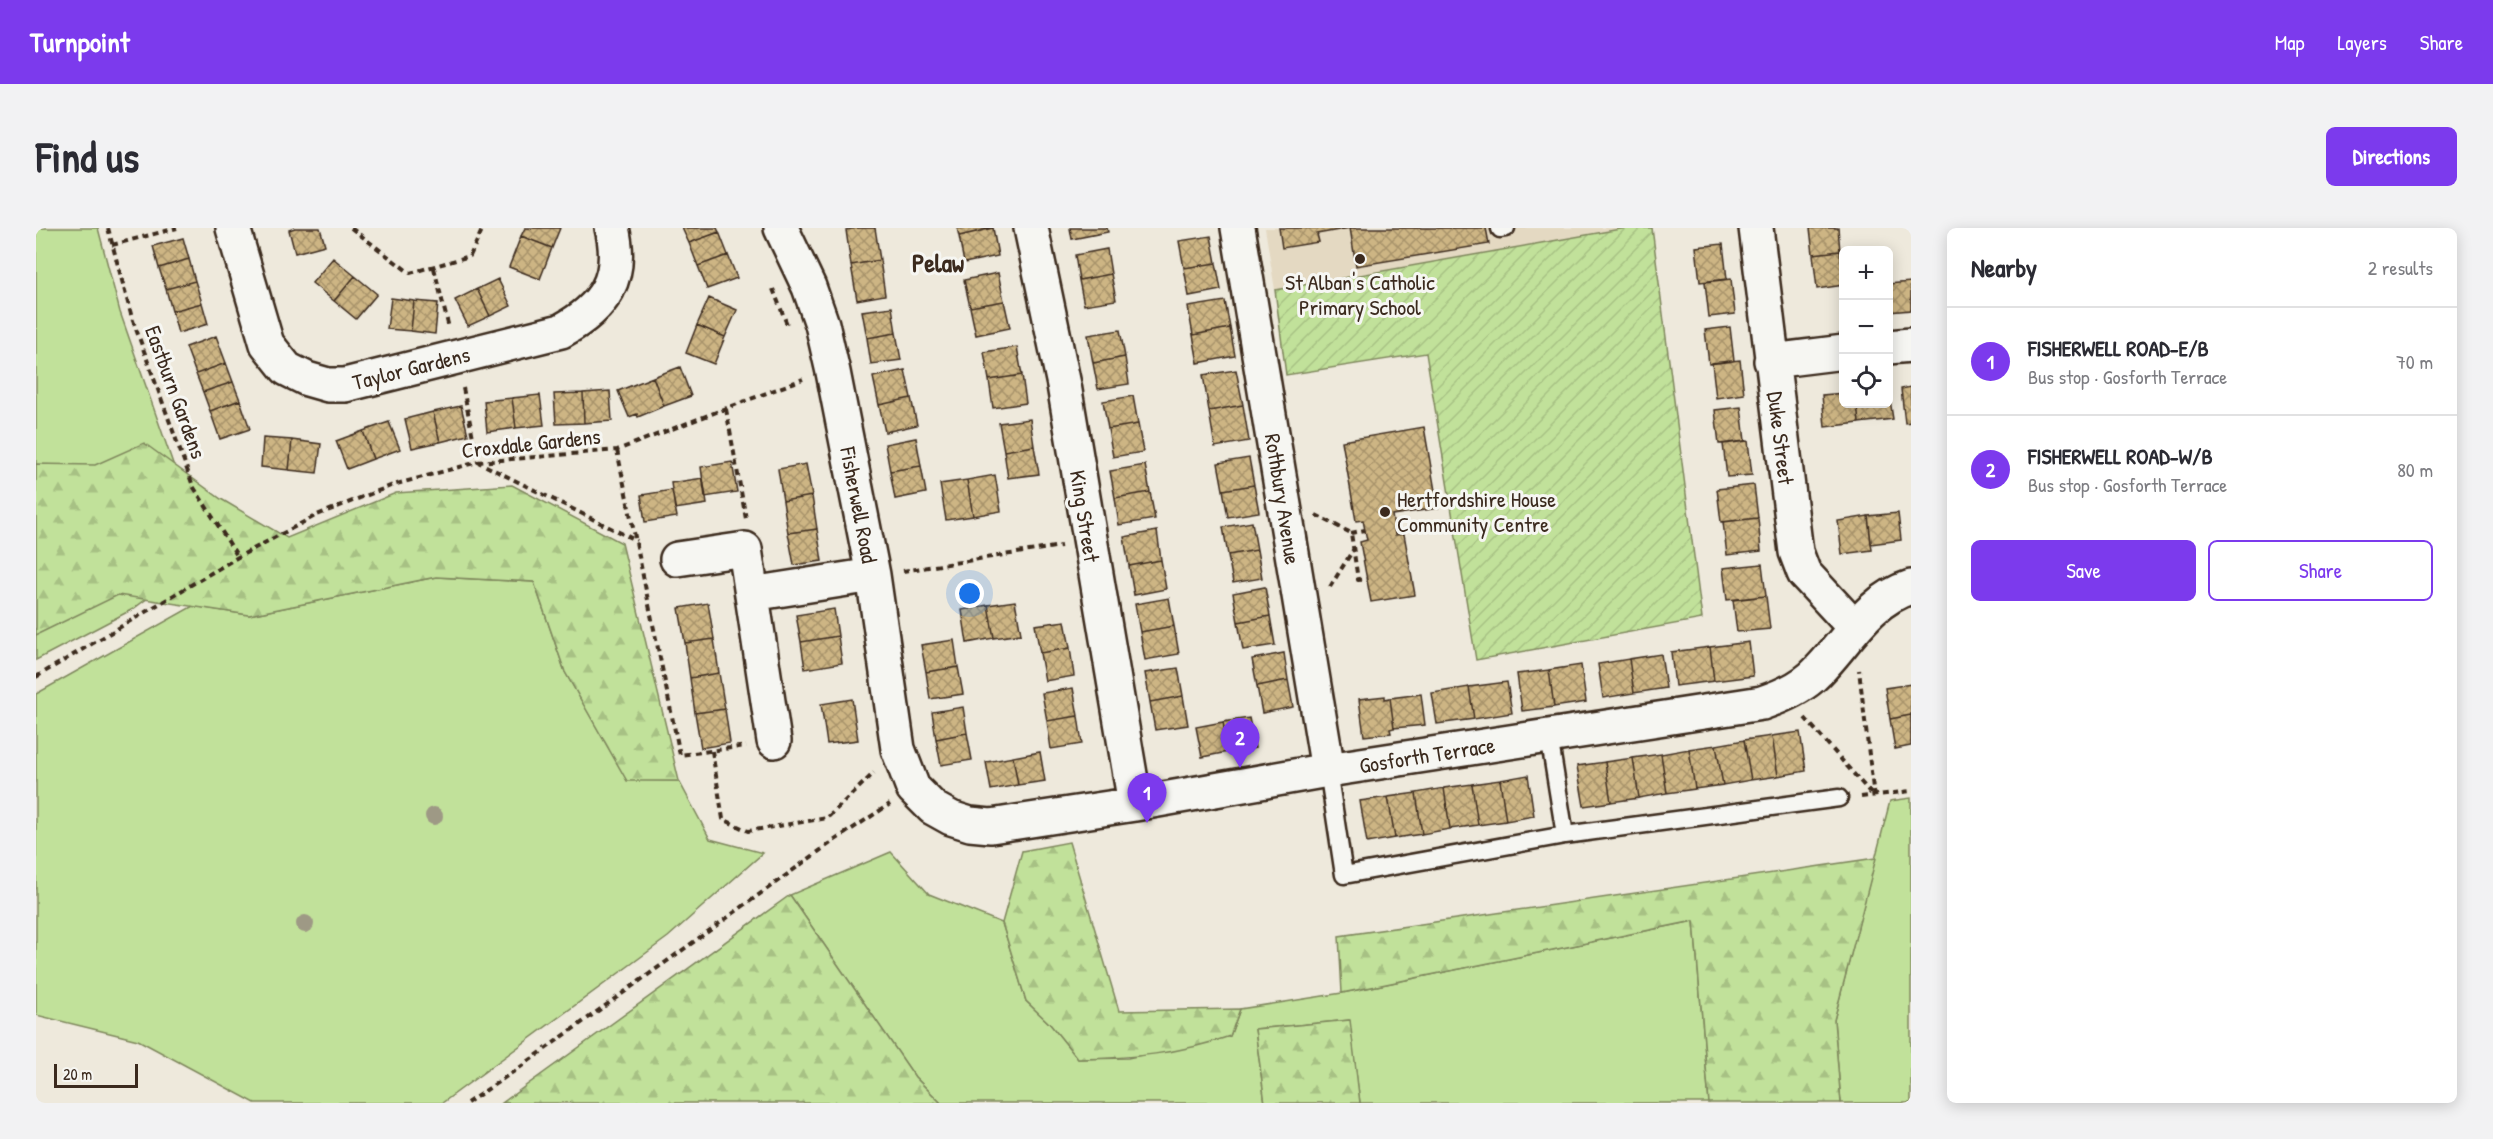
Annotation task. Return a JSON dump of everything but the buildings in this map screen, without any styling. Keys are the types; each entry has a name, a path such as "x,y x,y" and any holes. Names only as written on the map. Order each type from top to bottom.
{"street":[{"name":"Taylor Gardens","path":"233,228 267,344 287,369 307,379 328,385 345,385 561,331 583,319 602,301 612,278 617,258 612,228"},
{"name":"Fisherwell Road","path":"781,228 809,287 822,324 873,575 898,749 913,788"},
{"name":"King Street","path":"1030,228 1064,385 1135,804"},
{"name":"Rothbury Avenue","path":"1238,228 1328,770"},
{"name":"Duke Street","path":"1756,228 1796,552 1804,573 1854,627"},
{"path":"1893,347 1911,345"},
{"path":"1771,361 1839,353"},
{"path":"677,559 745,549 774,741"},
{"path":"752,594 873,575"},
{"name":"Gosforth Terrace","path":"913,788 933,808 951,818 970,825 991,826 1135,804 1328,770 1762,703 1785,695 1811,677 1854,627 1878,604 1911,587"}],"lane":[{"path":"1549,736 1565,835"},
{"path":"1328,770 1344,875 1565,835 1839,798"}],"path":[{"name":"Eastburn Gardens","path":"108,228 132,318 193,486 238,557"},
{"path":"112,245 177,228"},
{"path":"351,228 410,273 470,256 483,228"},
{"path":"434,268 478,462 638,541"},
{"path":"771,282 791,335"},
{"name":"Croxdale Gardens","path":"36,677 238,557 317,515 393,485 478,462 618,450 807,378 833,372"},
{"path":"726,409 748,528 745,549"},
{"path":"618,450 680,755 774,741"},
{"path":"1282,498 1350,533 1365,530"},
{"path":"1350,533 1358,580 1367,579"},
{"path":"873,575 1089,542"},
{"path":"1298,591 1330,587 1353,549"},
{"path":"1854,627 1874,797"},
{"path":"1785,695 1874,797"},
{"path":"712,751 723,819 748,831 827,818 898,749"},
{"path":"466,1103 519,1068 832,842 913,788"},
{"path":"1839,798 1874,797 1911,791"}],"shaded area":[{"name":"St Alban's Catholic Primary School","path":"1265,228 1626,228 1275,290"}],"green space":[{"path":"36,228 98,228 120,312 177,475 214,549 133,609 36,660"},
{"path":"1626,228 1652,228 1702,619 1476,660 1426,353 1286,375 1275,290"},
{"path":"144,443 221,499 287,538 396,493 512,485 622,543 679,781 627,781 565,672 534,582 436,577 249,615 118,595 36,635 36,464 95,465"},
{"path":"436,577 534,582 565,672 627,780 679,781 710,839 763,853 668,937 442,1103 255,1103 138,1040 36,1015 36,694 193,606 249,615"},
{"path":"1911,798 1911,1103 1841,1103 1834,1020 1890,801"},
{"path":"1069,842 1119,1011 1240,1009 1230,1036 1193,1047 1155,1054 1078,1059 1050,1024 1026,1001 1002,923 1022,851"},
{"path":"891,852 929,894 1002,923 1026,1001 1050,1024 1078,1059 1128,1058 1230,1036 1240,1009 1342,993 1694,921 1709,1103 1360,1103 1349,1020 1255,1029 1265,1103 941,1103 915,1077 790,895"},
{"path":"1876,858 1834,1020 1841,1103 1709,1103 1694,921 1342,993 1339,936"},
{"path":"790,895 915,1077 941,1103 502,1103"},
{"path":"1350,1020 1360,1103 1265,1103 1255,1029"}],"place":[{"name":"St Alban's Catholic Primary School","path":"1360,259"},
{"name":"Hertfordshire House Community Centre","path":"1385,512"},
{"name":"FISHERWELL ROAD-W/B","path":"1240,768"},
{"name":"FISHERWELL ROAD-E/B","path":"1147,823"}],"district":[{"name":"Pelaw","path":"938,263"}]}
